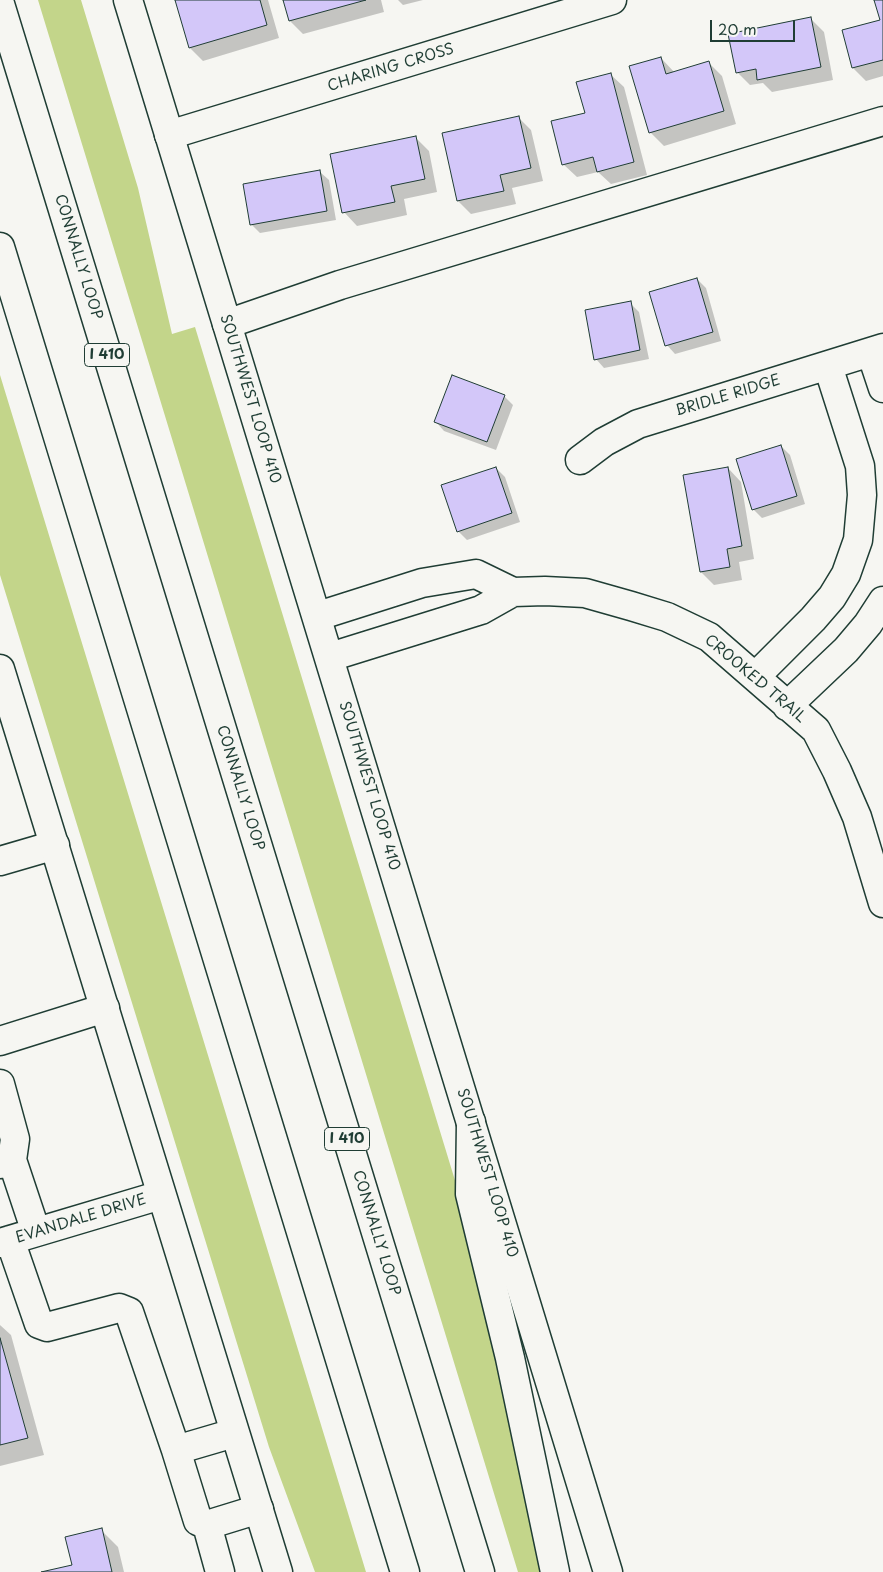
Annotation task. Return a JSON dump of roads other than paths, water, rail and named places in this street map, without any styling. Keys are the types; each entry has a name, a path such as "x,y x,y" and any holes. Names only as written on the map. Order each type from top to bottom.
{"main road":[{"name":"SOUTHWEST LOOP 410","path":"128,0 318,616 608,1572"},
{"name":"CHARING CROSS","path":"169,135 612,0"},
{"name":"CONNALLY LOOP","path":"0,4 480,1572"},
{"path":"227,324 340,284 883,121"},
{"path":"0,247 405,1572"},
{"path":"877,350 883,388"},
{"name":"BRIDLE RIDGE","path":"580,460 604,442 638,424 877,350"},
{"path":"756,676 813,619 832,597 846,574 858,540 862,495 860,466 828,366"},
{"name":"CROOKED TRAIL","path":"318,616 399,590 450,577 476,574 513,592"},
{"name":"CROOKED TRAIL","path":"330,657 481,610 513,592 585,593 668,617 709,637 816,730 837,771 857,817 883,903"},
{"path":"787,706 846,650 868,624 883,601"},
{"path":"0,669 278,1572"},
{"path":"0,862 54,845"},
{"path":"0,1041 105,1008"},
{"path":"0,1084 15,1139 6,1162 36,1232"},
{"path":"471,1122 470,1194 508,1348 555,1572"},
{"name":"EVANDALE DRIVE","path":"5,1242 161,1195"},
{"path":"5,1242 39,1324 47,1327 119,1308 129,1312 198,1521 207,1525 259,1509"},
{"path":"176,1450 234,1433"},
{"path":"207,1525 220,1572"}]}
